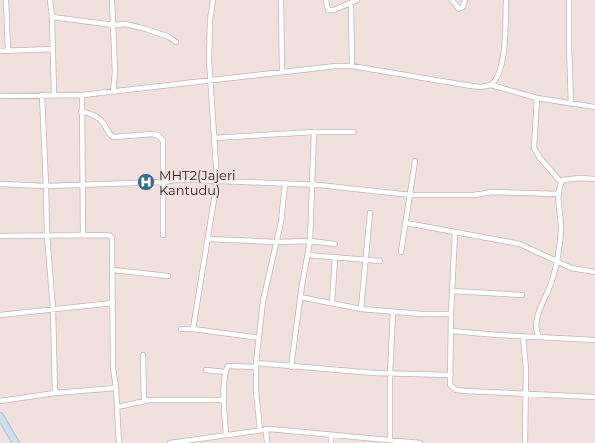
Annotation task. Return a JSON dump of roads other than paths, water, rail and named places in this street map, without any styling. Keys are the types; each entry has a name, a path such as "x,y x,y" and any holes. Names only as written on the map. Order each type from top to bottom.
{"street":[{"path":"6,0 8,51"},
{"path":"50,0 52,17 54,95"},
{"path":"112,0 114,25 114,92"},
{"path":"193,329 217,181 209,80 210,20 213,0"},
{"path":"281,0 282,72"},
{"path":"326,0 328,10 334,10 357,0"},
{"path":"452,0 459,9 464,7 465,0"},
{"path":"491,85 495,81 499,72 503,56 506,0"},
{"path":"569,0 571,104"},
{"path":"351,3 352,66"},
{"path":"0,12 6,12"},
{"path":"52,17 114,25 125,24 169,37 176,42"},
{"path":"0,51 52,48"},
{"path":"0,96 82,95 336,66 352,66 465,85 480,87 491,85 537,98 595,107"},
{"path":"42,95 46,186 46,235 53,309 55,393"},
{"path":"82,95 84,184 83,235"},
{"path":"537,98 534,148 536,154 561,182"},
{"path":"82,111 99,118 104,125 106,132 113,137 153,134 159,136 163,141 163,235"},
{"path":"214,138 314,132 354,132"},
{"path":"291,367 300,297 310,241 314,132"},
{"path":"401,252 411,195 415,161"},
{"path":"539,337 536,332 541,304 548,290 557,262 561,228 559,185 562,180 568,179 595,179"},
{"path":"0,184 46,186 164,182 175,180 312,185 411,195 474,195 492,192 559,194"},
{"path":"260,430 256,391 258,338 264,301 281,222 285,184"},
{"path":"361,309 370,213"},
{"path":"406,223 520,244 570,268 595,272"},
{"path":"455,232 451,314 450,385 456,390 595,397"},
{"path":"0,236 111,236 113,270 113,367 116,388 119,443"},
{"path":"208,238 276,242 310,241 335,244"},
{"path":"307,255 380,261"},
{"path":"332,303 335,258"},
{"path":"113,270 168,276"},
{"path":"452,291 522,295"},
{"path":"300,297 361,309 422,314 451,314"},
{"path":"0,315 113,303"},
{"path":"390,440 390,374 393,312"},
{"path":"181,329 193,329 258,338"},
{"path":"451,331 595,340"},
{"path":"523,336 526,393 525,443"},
{"path":"143,355 144,401"},
{"path":"226,435 224,400 225,372 228,366 256,365 390,374 450,375"},
{"path":"206,370 225,372"},
{"path":"0,401 55,393 116,388"},
{"path":"117,407 144,401 224,400"},
{"path":"0,416 16,443"},
{"path":"266,429 267,443"},
{"path":"170,443 202,441 226,435 266,429 420,443"},
{"path":"331,434 331,443"}],"place":[{"name":"MHT2(Jajeri Kantudu)","path":"146,182"}]}
